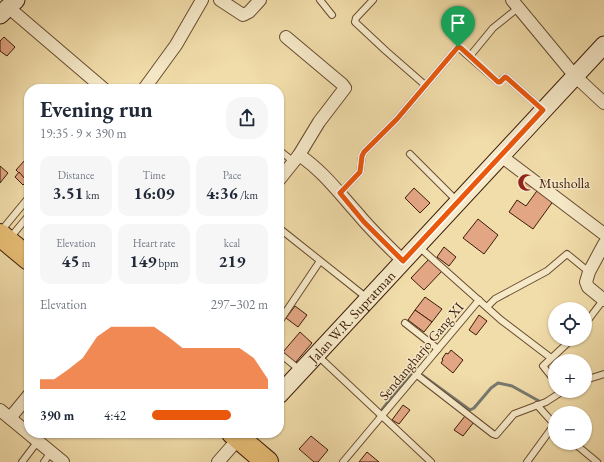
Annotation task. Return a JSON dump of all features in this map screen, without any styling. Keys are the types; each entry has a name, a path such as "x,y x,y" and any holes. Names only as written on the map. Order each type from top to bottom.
{"highway":[{"path":"2,236 24,255"},
{"path":"242,438 267,462"}],"street":[{"path":"148,84 176,45 202,0"},
{"path":"220,0 243,15 260,0"},
{"path":"515,4 575,76 604,102"},
{"path":"6,7 98,84"},
{"path":"284,174 345,87 286,36"},
{"name":"Jalan W.R. Supratman","path":"284,390 604,45"},
{"path":"501,156 604,234"},
{"path":"296,158 319,171 364,222 403,261"},
{"path":"604,244 586,279 586,285 604,300"},
{"path":"24,398 3,413 24,430"},
{"path":"34,438 63,462"},
{"path":"218,462 237,438"}],"lane":[{"path":"320,0 332,15"},
{"path":"373,0 355,19 355,22 425,85"},
{"path":"470,56 515,4"},
{"path":"340,193 360,172 364,152 389,128 457,47 460,47 498,82 505,77 507,78 543,110"},
{"path":"284,152 296,158"},
{"path":"410,154 458,202"},
{"path":"2,236 24,204"},
{"path":"2,236 24,219"},
{"path":"284,232 368,299"},
{"name":"Sendangharjo Gang XI","path":"418,246 501,320 548,356"},
{"path":"487,307 495,299 547,271 567,254 589,272"},
{"path":"284,315 320,261"},
{"name":"Sendangharjo Gang XI","path":"343,462 380,414 417,375 479,300"},
{"path":"592,315 604,300"},
{"path":"405,323 438,349"},
{"path":"555,354 564,346"},
{"path":"317,354 431,462"},
{"path":"284,357 302,371"},
{"path":"548,361 543,367 548,373"},
{"path":"592,378 604,374"},
{"path":"417,375 495,435 498,434 514,414 552,398"},
{"path":"537,405 548,417"},
{"path":"527,462 548,434"},
{"path":"22,462 38,441"},
{"path":"582,450 596,462"},
{"path":"44,462 51,452"}],"building":[{"path":"4,37 15,47 7,56 0,51 0,41"},
{"path":"24,161 24,178 16,170"},
{"path":"0,166 8,173 0,183"},
{"path":"19,172 24,178 24,184 23,185 15,177"},
{"name":"Musholla","path":"523,175 534,183 528,192 517,183"},
{"path":"414,188 430,203 420,213 405,198"},
{"path":"539,188 554,200 533,229 509,212 517,200 526,206"},
{"path":"478,219 498,235 484,254 463,238"},
{"path":"444,247 456,257 449,266 437,257"},
{"path":"429,259 442,271 424,290 411,278"},
{"path":"425,297 442,309 432,322 415,310"},
{"path":"295,306 307,315 298,327 286,318"},
{"path":"415,310 432,322 424,332 408,320"},
{"path":"479,315 487,321 476,335 469,330"},
{"path":"300,332 312,343 295,363 284,353 284,351"},
{"path":"451,350 463,360 453,373 441,363 446,353 448,354"},
{"path":"403,405 410,410 399,424 392,420"},
{"path":"465,416 474,422 463,436 454,430"},
{"path":"311,436 328,450 318,462 314,462 299,449"},
{"path":"367,452 379,462 359,462"}],"waterway":[{"path":"377,416 410,374 413,371 416,372"},
{"path":"422,375 470,410 474,408 491,388 498,383 512,386 539,401"}],"place":[{"name":"Musholla","path":"526,183"}],"route":[{"path":"458,47 460,47 498,82 506,77 543,110 403,261 364,222 340,193 360,172 364,152 397,119 458,47"}]}
